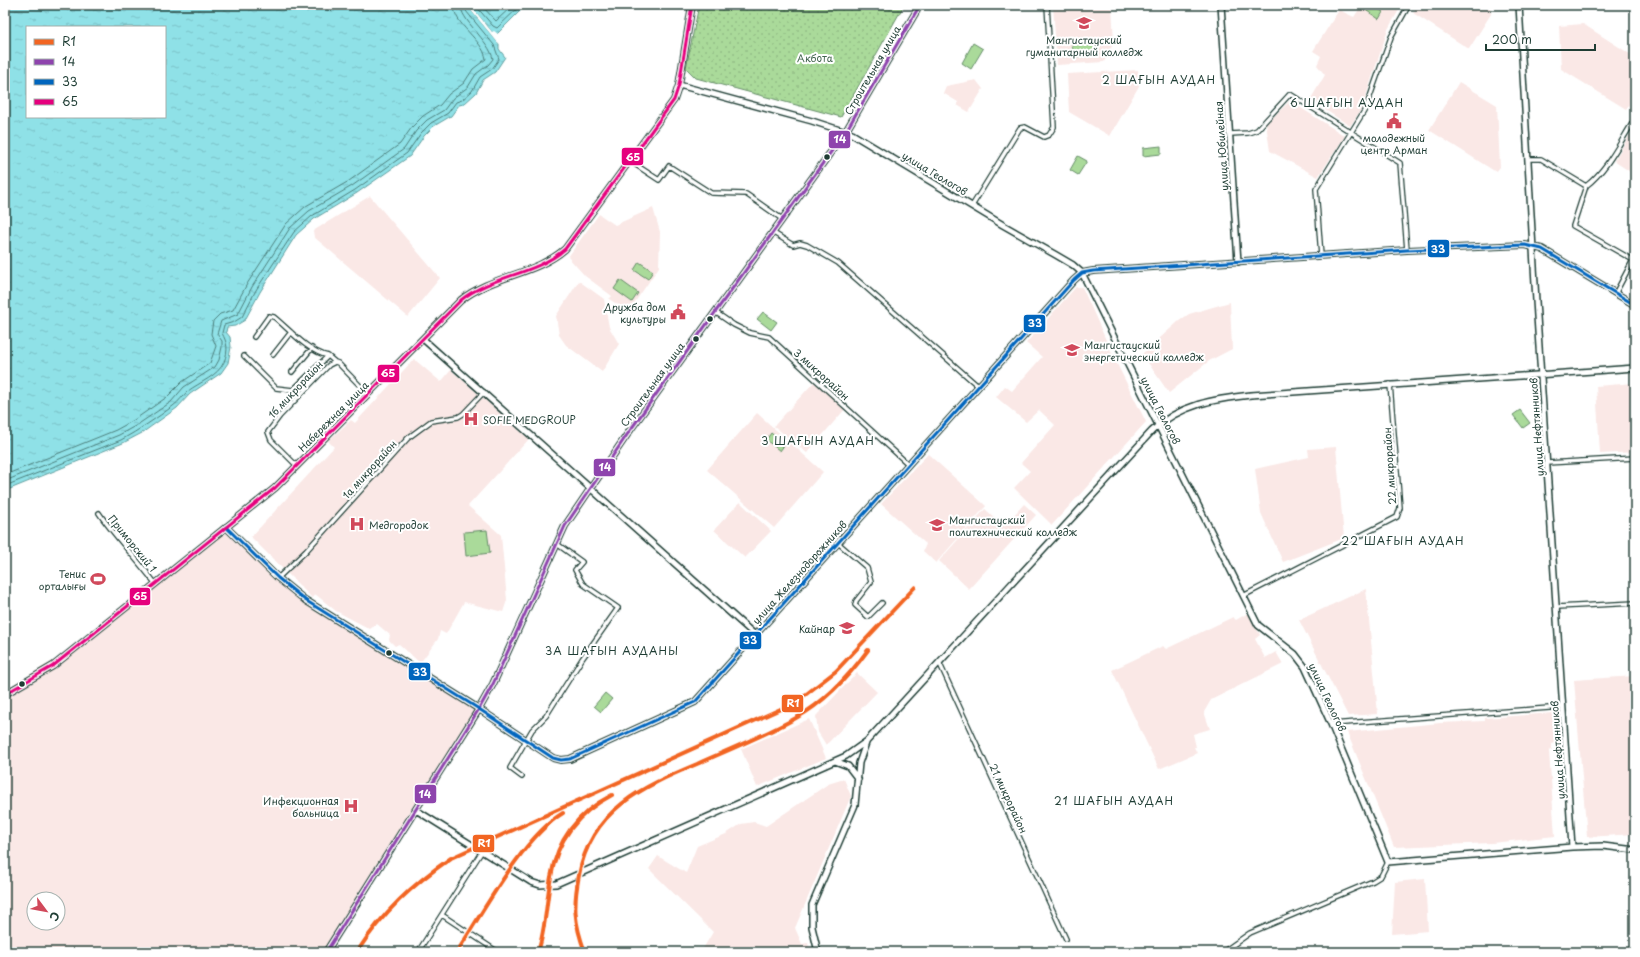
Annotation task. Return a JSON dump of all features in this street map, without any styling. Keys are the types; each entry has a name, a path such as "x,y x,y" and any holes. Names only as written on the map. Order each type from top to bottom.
{"street":[{"name":"Набережная улица","path":"5,694 53,666 275,488 461,300 472,291 542,265 565,249 674,100 679,85 692,5"},
{"name":"Строительная улица","path":"326,952 479,709 493,684 565,526 590,488 715,312 846,131 920,5"},
{"path":"972,206 1020,128 1025,127 1044,137 1049,136 1054,127 1048,5"},
{"name":"улица Юбилейная","path":"1221,5 1238,262"},
{"path":"1321,256 1316,189 1366,108 1391,37 1409,5"},
{"name":"улица Нефтянников","path":"1519,5 1532,245 1542,374 1572,847"},
{"name":"улица Геологов","path":"679,85 846,131 1074,265 1082,273 1105,322 1159,424 1258,625 1290,649 1300,660 1331,724 1388,862"},
{"path":"1230,134 1248,133 1257,130 1290,94 1400,163 1407,250"},
{"path":"1615,294 1633,260 1573,226 1586,186 1609,162 1635,119"},
{"path":"1528,159 1541,159 1586,186"},
{"path":"630,160 659,180 669,166 711,193 746,194 782,219"},
{"path":"772,232 793,245 800,243 807,245 838,263 978,386"},
{"path":"1082,273 1093,271 1407,250 1532,245 1635,305"},
{"name":"улица Железнодорожников","path":"226,527 278,578 330,618 479,709 553,758 561,760 570,759 687,707 695,702 837,542 1074,280 1082,273"},
{"name":"3 микрорайон","path":"715,312 734,325 750,332 769,337 908,464"},
{"path":"254,337 269,316 274,317 320,354 328,356 335,362"},
{"path":"273,355 292,332"},
{"path":"423,339 755,635"},
{"path":"292,372 312,348"},
{"path":"244,356 276,388 293,390 328,356"},
{"name":"1б микрорайон","path":"297,466 271,440 268,432 280,416 329,365 335,362 368,394"},
{"path":"416,810 531,882 540,885 556,884 835,761 849,754 868,741 1159,424 1189,407 1210,400 1390,384 1635,368"},
{"name":"22 микрорайон","path":"1243,596 1397,517 1400,508 1390,384"},
{"name":"1а микрорайон","path":"278,578 306,551 408,438 431,421 458,417 463,414 484,392"},
{"path":"1547,463 1635,458"},
{"name":"Приморский 1","path":"99,513 115,536 142,565 155,584"},
{"path":"837,542 867,568 871,582 856,601 855,605 868,617 882,603"},
{"path":"522,777 510,768 536,725 546,716 582,659 618,608 583,584 576,570 582,562 557,544"},
{"path":"1557,608 1635,603"},
{"name":"21 микрорайон","path":"940,662 1066,939"},
{"path":"1331,724 1563,708"},
{"path":"818,952 812,927 812,906 852,814 857,796 861,756 868,741"},
{"path":"835,761 848,766 858,779"},
{"path":"1223,952 1250,933 1373,881 1381,876 1388,862 1572,847 1603,846 1635,850"},
{"path":"418,952 482,851"},
{"path":"442,915 498,952"}],"shaded area":[{"name":"Мангистауский гуманитарный колледж","path":"1053,5 1112,5 1114,42 1104,62 1057,65"},
{"path":"1362,5 1391,5 1399,10 1388,29 1362,108 1350,126 1310,100 1325,75 1317,65 1321,56 1313,51 1339,10 1354,17"},
{"path":"1418,5 1490,5 1491,14 1469,49 1413,13"},
{"path":"1583,24 1630,54 1635,96 1626,109 1561,69 1559,26"},
{"path":"1138,70 1139,86 1110,136 1069,112 1067,74"},
{"path":"976,80 983,89 969,112 957,105 958,102 943,93 946,86"},
{"path":"1459,82 1497,105 1500,167 1496,172 1429,130"},
{"path":"1290,101 1345,136 1318,177 1270,151 1266,124"},
{"path":"1635,126 1635,175 1614,161"},
{"path":"370,196 440,278 408,317 314,237 313,231"},
{"path":"653,208 660,232 659,267 633,305 623,308 609,299 612,296 585,276 568,257 599,214 615,225"},
{"path":"579,281 604,299 609,327 619,344 602,372 566,345 559,335 556,316"},
{"path":"1076,287 1082,287 1115,360 1146,422 1052,525 1014,488 1030,471 1021,463 1055,425 1039,410 1026,422 996,397 1005,386 1012,391 1042,357 1026,343"},
{"path":"1230,302 1232,349 1209,361 1169,393 1142,354 1189,314"},
{"name":"Медгородок","path":"414,359 441,382 451,370 529,439 468,506 501,535 507,600 503,612 464,602 446,634 440,631 438,639 420,663 399,644 395,646 389,640 390,635 377,624 370,629 336,611 315,594 312,598 251,537 334,447 328,441 351,420 355,423"},
{"path":"814,382 846,408 807,453 774,426"},
{"path":"1635,383 1635,452 1600,454 1596,386"},
{"path":"757,413 823,472 774,528 707,470"},
{"path":"1336,447 1344,538 1283,562 1261,513 1255,469 1309,457 1308,449"},
{"name":"Мангистауский политехнический колледж","path":"928,454 986,506 936,563 923,551 926,544 881,504"},
{"path":"740,502 771,531 745,558 714,530"},
{"path":"1024,504 1036,515 969,589 939,561 985,509 1004,526"},
{"path":"226,527 291,590 479,709 326,952 5,952 5,690 79,645"},
{"path":"1366,589 1378,714 1348,716 1299,620"},
{"path":"1248,613 1260,635 1255,639 1265,658 1276,652 1283,664 1211,700 1204,712 1210,729 1193,734 1196,747 1194,747 1197,753 1159,769 1112,670 1163,646 1166,649 1233,617 1236,620"},
{"path":"857,673 877,692 826,745 818,732 816,716"},
{"path":"1635,676 1635,834 1587,837 1574,680"},
{"path":"1554,713 1556,743 1552,744 1552,750 1549,751 1555,836 1492,843 1394,847 1347,732 1440,723 1485,721 1485,718"},
{"path":"809,719 826,758 757,787 741,749"},
{"path":"844,779 851,796 795,928 802,944 808,943 810,952 701,952 713,932 649,869 658,856 686,873 697,846 726,834 741,824 754,822 766,826 828,784"},
{"path":"1425,879 1428,931 1392,934 1395,882"},
{"path":"1635,948 1635,952 1563,952 1626,949"}],"green space":[{"name":"Акбота","path":"699,5 904,5 841,117 696,78 686,68"},
{"path":"1366,5 1372,5 1383,12 1379,19 1364,9"},
{"path":"973,43 983,49 971,69 962,63"},
{"path":"1098,43 1099,55 1073,57 1072,44"},
{"path":"1161,146 1161,154 1143,156 1143,148"},
{"path":"1078,156 1087,161 1078,175 1070,170"},
{"path":"639,262 653,271 648,279 634,270"},
{"path":"620,280 638,293 632,302 614,289"},
{"path":"763,312 777,322 771,330 757,319"},
{"path":"1520,410 1530,423 1523,428 1513,415"},
{"path":"771,433 785,444 780,451 766,440"},
{"path":"487,530 490,553 466,556 464,532"},
{"path":"605,693 612,699 601,712 594,706"}],"water":[{"path":"5,5 526,5 497,34 492,32 471,6 469,8 499,44 499,49 505,57 495,72 483,80 476,93 464,104 459,105 451,116 434,126 424,136 410,156 357,193 314,219 296,235 260,292 245,320 235,326 227,327 226,332 230,337 231,347 228,363 221,373 190,394 177,408 142,433 123,443 5,491"}],"pier":[{"path":"471,6 492,32 494,31 498,34 497,36 492,34 499,44 469,8"}],"transit line":[{"name":"65","path":"5,694 53,666 275,488 461,300 487,285 541,264 553,258 565,249 674,100 679,85 692,5"},
{"name":"14","path":"326,952 479,709 493,684 565,526 631,429 846,131 920,5"},
{"name":"33","path":"226,527 278,578 305,600 479,709 553,758 561,760 570,759 695,702 1074,280 1082,273 1093,271 1407,250 1525,245 1542,249 1635,305"},
{"name":"R1","path":"357,952 377,924 399,900 424,878 451,858 796,702 836,671 915,587"},
{"name":"R1","path":"585,952 577,923 575,905 577,886 585,853 595,833 607,817 639,792 657,782 759,737 807,712 836,688 868,650"},
{"name":"R1","path":"538,952 543,934 551,877 558,851 571,828 580,818 600,802 612,795"},
{"name":"R1","path":"457,952 491,897 519,857 533,839 548,824 563,813"}],"place":[{"name":"Мангистауский гуманитарный колледж","path":"1084,23"},
{"name":"молодежный центр Арман","path":"1394,121"},
{"name":"Дружба дом культуры","path":"678,312"},
{"name":"Мангистауский энергетический колледж","path":"1072,350"},
{"name":"SOFIE MEDGROUP","path":"471,419"},
{"name":"Медгородок","path":"357,524"},
{"name":"Мангистауский политехнический колледж","path":"937,525"},
{"name":"Тенис орталығы","path":"98,579"},
{"name":"Кайнар","path":"847,628"},
{"name":"Инфекционная больница","path":"351,806"}],"district":[{"name":"2 ШАҒЫН АУДАН","path":"1159,79"},
{"name":"6 ШАҒЫН АУДАН","path":"1347,102"},
{"name":"3 ШАҒЫН АУДАН","path":"818,440"},
{"name":"22 ШАҒЫН АУДАН","path":"1403,540"},
{"name":"3А ШАҒЫН АУДАНЫ","path":"612,650"},
{"name":"21 ШАҒЫН АУДАН","path":"1114,800"}]}
